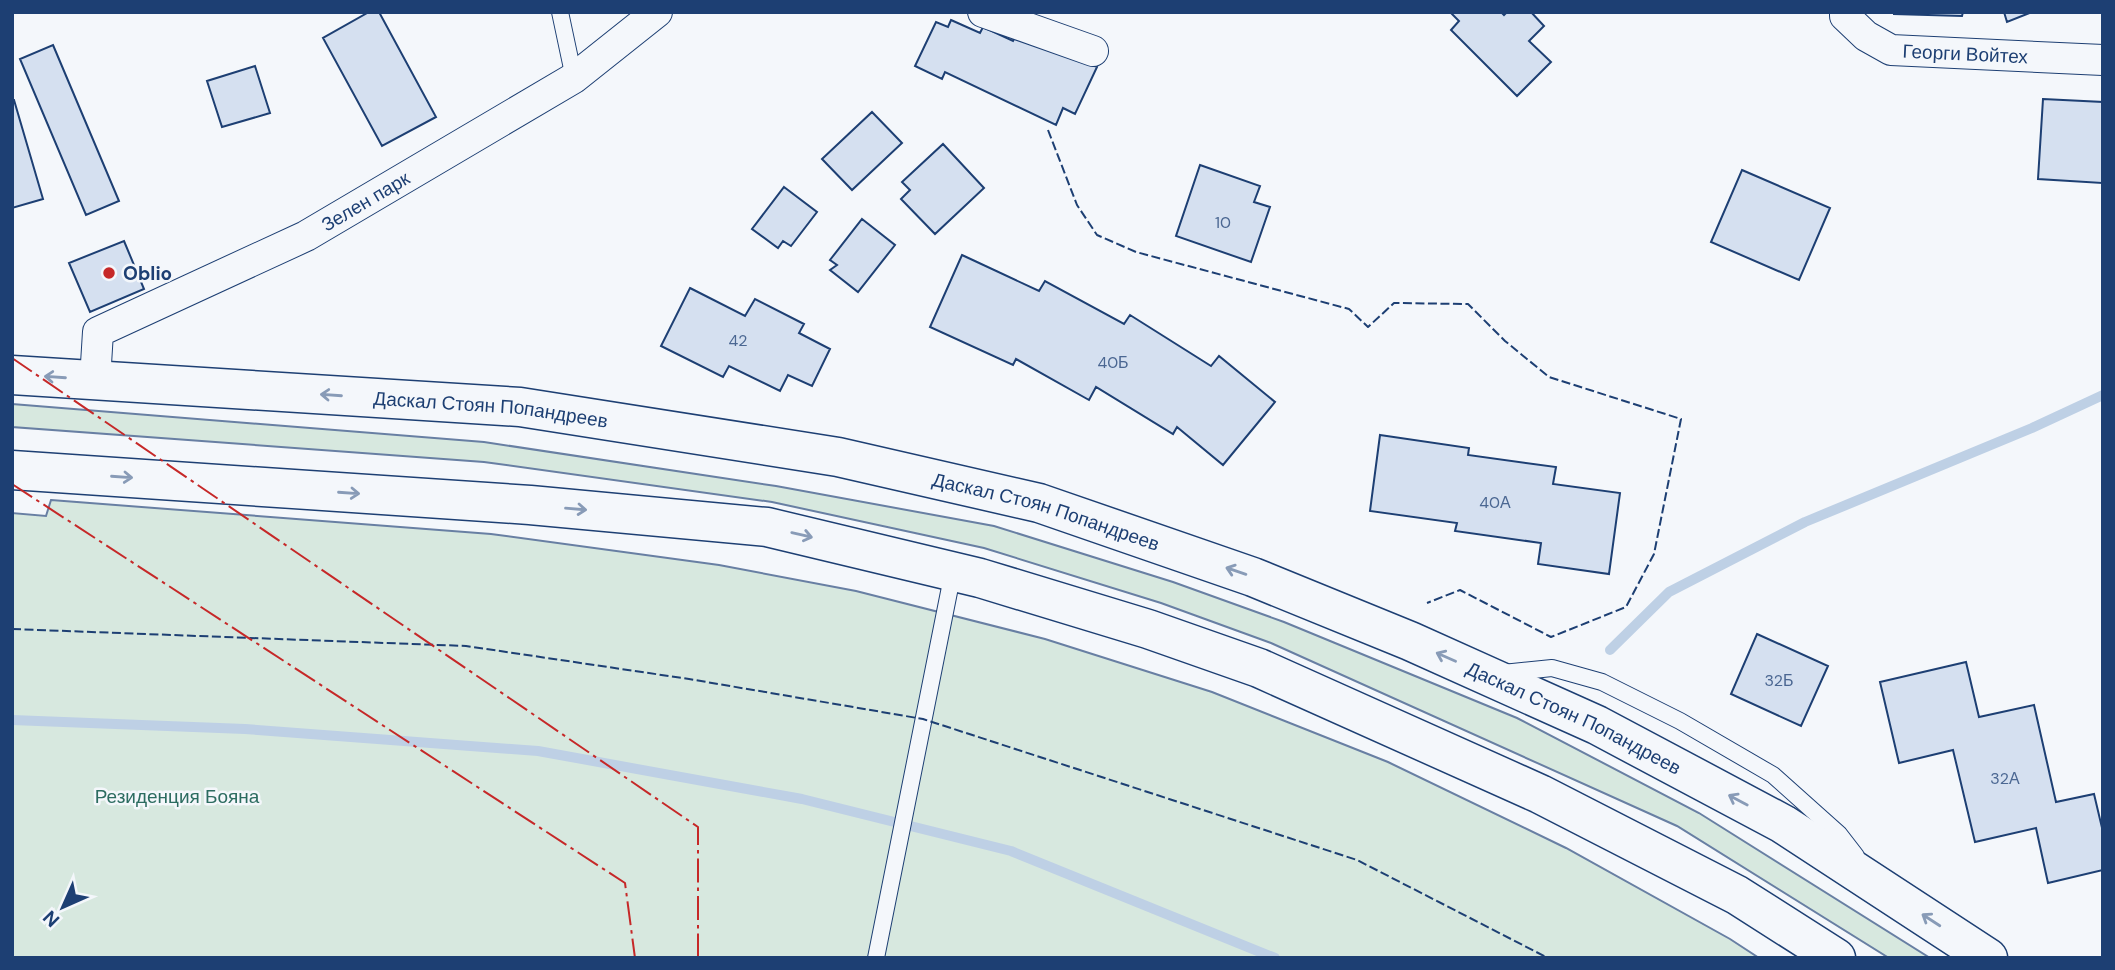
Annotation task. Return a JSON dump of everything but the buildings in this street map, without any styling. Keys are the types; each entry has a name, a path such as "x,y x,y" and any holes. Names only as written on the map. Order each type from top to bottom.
{"main road":[{"name":"Даскал Стоян Попандреев","path":"12,374 520,407 838,457 1039,503 1253,577 1410,641 1597,725 1772,818 1988,958"},
{"path":"12,470 530,505 767,527 953,571 1148,629 1259,668 1540,794 1737,895 1836,958"}],"street":[{"name":"Зелен парк","path":"96,380 98,332 306,236 574,78 657,12"},
{"path":"982,12 1093,51"},
{"name":"Георги Войтех","path":"1845,12 1845,16 1866,36 1891,50 2103,60"}],"lane":[{"path":"559,12 574,78"},
{"path":"876,958 953,571"}],"green space":[{"path":"12,404 484,442 776,486 994,526 1173,582 1284,622 1517,718 1699,813 1930,958 1889,958 1677,826 1271,643 1161,603 984,548 772,502 484,462 12,427"},
{"name":"Резиденция Бояна","path":"51,500 491,534 719,565 856,591 1045,639 1212,692 1388,762 1566,848 1730,939 1759,958 12,958 12,513 46,516"}],"waterway":[{"path":"1610,650 1669,592 1805,522 2032,428 2103,395"},
{"path":"12,720 245,729 538,751 802,799 1011,851 1275,958"}],"fence":[{"path":"1048,130 1077,205 1097,235 1136,252 1349,309 1368,327 1394,303 1468,304 1505,341 1549,377 1681,419 1654,554 1626,607 1551,637 1460,590 1427,603"},
{"path":"12,629 466,646 689,679 923,719 1357,860 1548,958"}],"power":[{"path":"12,358 698,827 698,958"},
{"path":"12,484 625,883 635,958"}],"place":[{"name":"Oblio","path":"109,273"}]}
